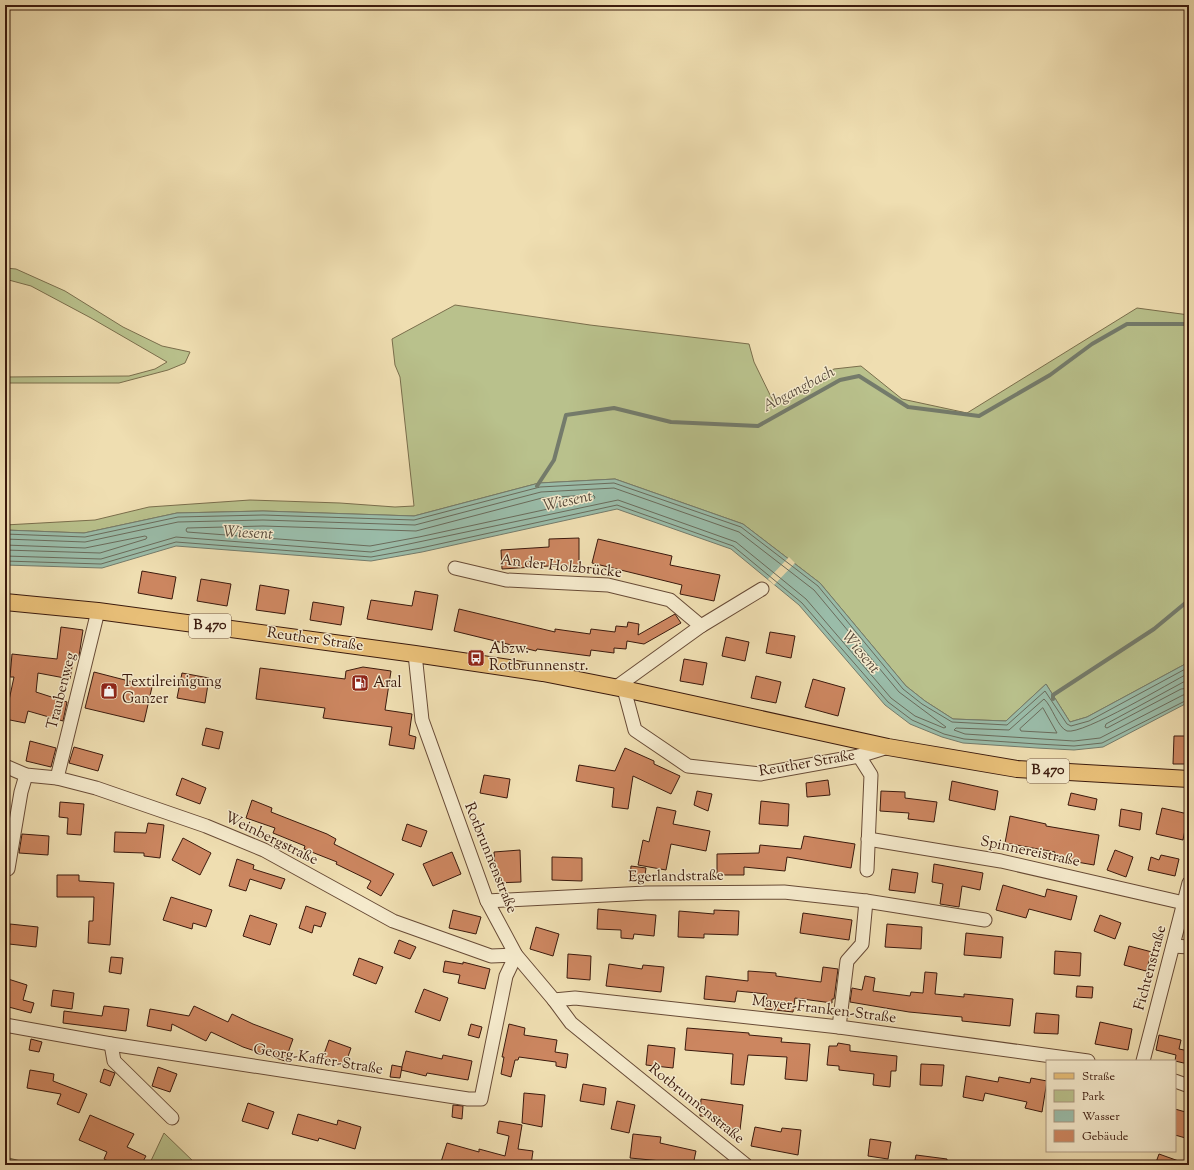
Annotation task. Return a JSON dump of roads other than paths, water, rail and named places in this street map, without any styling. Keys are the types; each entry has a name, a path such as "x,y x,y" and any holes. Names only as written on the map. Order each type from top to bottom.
{"main road":[{"name":"Reuther Straße","path":"5,602 98,611 543,673 620,688 888,747 1017,769 1189,778"}],"street":[{"name":"An der Holzbrücke","path":"455,568 506,580 608,585 670,600 701,626"},
{"path":"620,688 701,626 762,589"},
{"name":"Traubenweg","path":"57,778 98,611"},
{"name":"Rotbrunnenstraße","path":"415,654 415,668 422,720 487,901 516,956 554,1000 571,1023 746,1165"},
{"name":"Reuther Straße","path":"620,688 635,730 688,766 760,774 859,756 888,747"},
{"path":"859,756 870,775 867,870"},
{"name":"Weinbergstraße","path":"5,766 26,775 57,778 96,788 237,838 264,850 393,921 491,956 516,956"},
{"path":"8,869 21,792 26,775"},
{"name":"Spinnereistraße","path":"868,839 1000,861 1184,903"},
{"name":"Fichtenstraße","path":"1143,1060 1189,883"},
{"name":"Egerlandstraße","path":"487,901 646,893 784,892 866,901 985,920"},
{"path":"839,1027 847,961 862,944 866,901"},
{"path":"1173,946 1189,947"},
{"name":"Georg-Kaffer-Straße","path":"5,1025 111,1044 468,1099 481,1099 506,976 516,956"},
{"name":"Mayer-Franken-Straße","path":"554,1000 575,998 839,1027 1081,1060"},
{"path":"111,1044 114,1061 172,1118"},
{"path":"1176,1081 1189,1086"}],"water":[{"path":"615,479 743,524 820,583 906,686 925,701 953,719 1006,721 1046,684 1070,722 1087,717 1189,662 1189,702 1103,747 1074,750 1037,748 963,743 942,737 910,724 885,705 799,605 731,549 617,509 422,552 371,561 176,546 102,568 5,565 5,530 84,533 177,513 263,511 414,516 539,483"}],"waterway":[{"name":"Abgangbach","path":"537,486 554,460 566,415 614,408 671,422 758,426 840,380 859,376 908,407 979,416 1050,375 1092,344 1127,324 1189,324"},
{"name":"Wiesent","path":"1053,699 1053,695 1154,629 1189,600"}],"place":[{"name":"Abzw. Rotbrunnenstr.","path":"476,658"},
{"name":"Aral","path":"360,683"},
{"name":"Textilreinigung Ganzer","path":"109,691"}]}
